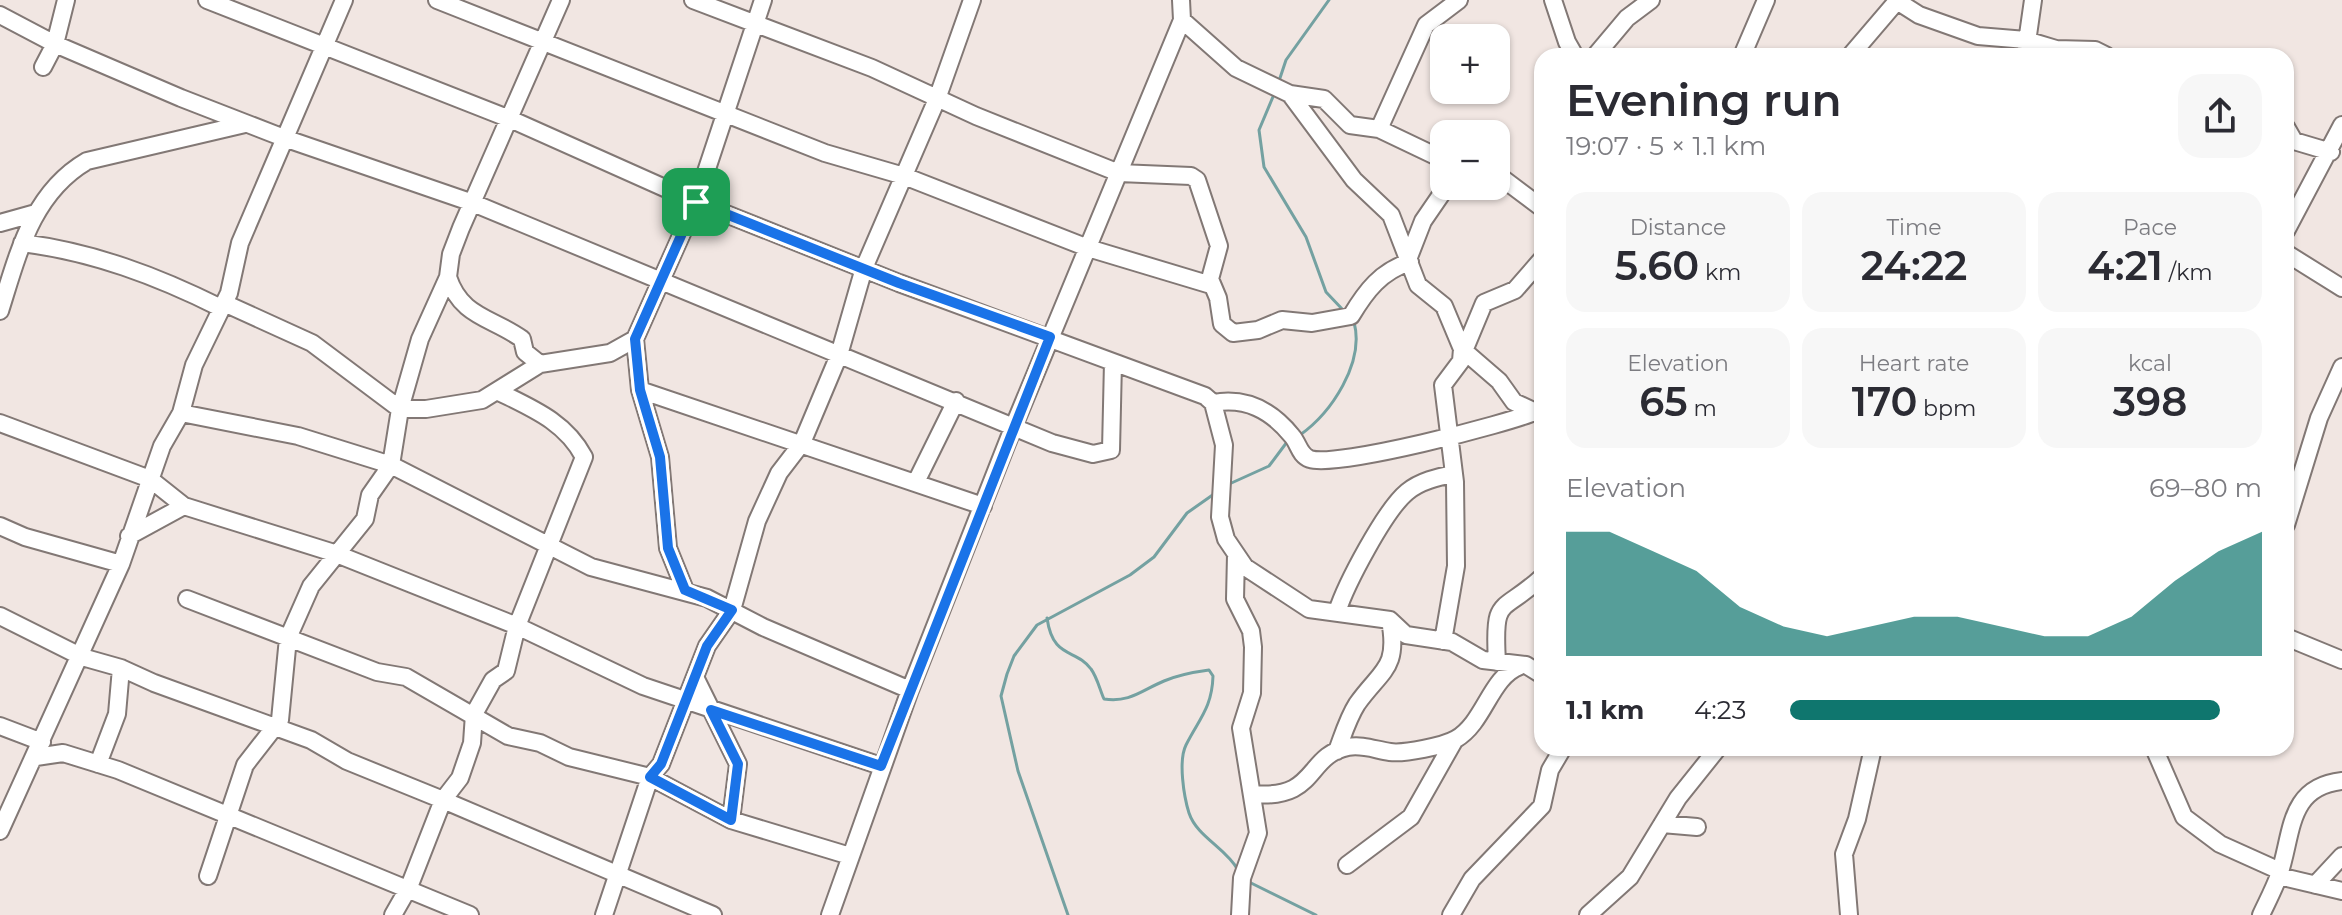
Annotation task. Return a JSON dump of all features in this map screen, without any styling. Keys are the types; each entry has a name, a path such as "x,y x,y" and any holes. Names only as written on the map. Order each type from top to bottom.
{"street":[{"path":"43,67 55,44 66,0"},
{"path":"207,0 510,119 696,202 1205,396 1213,403 1224,445 1220,517 1226,539 1245,567 1301,606 1390,620 1406,635 1443,641 1460,646 1483,660 1526,665 1534,670"},
{"path":"2,822 82,657 88,632 121,564 150,479 181,413 194,365 223,306 240,243 344,0"},
{"path":"437,0 825,153 904,176 1088,248 1211,285"},
{"path":"208,876 245,765 280,720 288,638 311,586 334,553 365,519 370,495 391,465 400,409 420,339 448,277 451,254 561,0"},
{"path":"693,0 872,68 937,99 1119,173 1191,176 1197,180 1219,246 1211,271 1211,285 1218,298 1222,324 1233,333 1241,334 1282,320 1312,323 1351,316 1364,294 1388,270 1409,260 1423,221 1437,200"},
{"path":"685,590 668,548 660,457 640,390 635,339 696,202 763,0"},
{"path":"604,915 650,777 661,764 707,646 732,610 757,521 779,473 802,443 839,355 864,268 937,99 972,0"},
{"path":"830,915 881,766 1013,428 1182,20 1181,0"},
{"path":"1379,129 1426,25 1459,0"},
{"path":"1553,0 1572,48"},
{"path":"1602,48 1627,18 1651,0"},
{"path":"1745,48 1766,0"},
{"path":"1857,48 1897,1 1919,15 1978,36 2026,48 2033,0"},
{"path":"0,15 55,44 245,124 473,203 956,401 1013,428 1066,447 1093,454 1106,453 1113,445 1113,362"},
{"path":"1182,20 1236,68 1290,94 1324,99 1350,125 1379,129 1430,153"},
{"path":"1612,37 1612,48"},
{"path":"1290,94 1354,180 1391,215 1418,285 1449,315 1463,350 1499,381 1514,402 1534,410"},
{"path":"0,311 22,243 36,213 49,192 68,173 87,161 245,124"},
{"path":"2294,217 2335,147 2342,125"},
{"path":"2294,141 2335,147"},
{"path":"1510,184 1534,202"},
{"path":"0,223 36,213"},
{"path":"22,243 72,249 165,280 312,343 400,409 426,409 482,400 540,364 610,353 635,339"},
{"path":"2294,258 2342,288"},
{"path":"1443,641 1456,566 1454,474 1443,385 1461,361 1484,303 1515,290 1534,268"},
{"path":"448,277 454,296 468,310 522,339 525,352 540,364"},
{"path":"2294,499 2319,418 2342,367"},
{"path":"640,390 983,506"},
{"path":"393,915 409,887 443,800 460,778 472,743 474,714 493,680 506,671 517,626 584,457 574,438 549,417 497,391"},
{"path":"1213,403 1234,399 1264,410 1295,438 1299,451 1309,459 1353,458 1534,414"},
{"path":"916,482 956,401"},
{"path":"181,413 298,436 391,465 591,567 685,590 910,690"},
{"path":"0,423 150,479 184,506 334,553 517,626 628,679 684,701 881,766"},
{"path":"1337,612 1346,585 1398,500 1421,483 1454,474"},
{"path":"129,536 184,506"},
{"path":"0,526 25,537 121,564"},
{"path":"1235,550 1235,599 1251,631 1253,647 1252,693 1241,728 1258,833 1242,878 1240,915"},
{"path":"1497,662 1496,637 1500,610 1505,602 1534,582"},
{"path":"187,599 377,672 406,677 508,736 540,743 569,757 650,777 731,820 850,856"},
{"path":"0,616 82,657 121,668 311,740 347,761 713,915"},
{"path":"1253,794 1280,796 1291,792 1337,751 1359,701 1392,660 1395,643 1390,620"},
{"path":"2294,640 2342,660"},
{"path":"1347,865 1411,817 1454,741 1478,720 1508,672 1526,665"},
{"path":"98,764 117,714 121,668"},
{"path":"695,677 738,764 731,820"},
{"path":"0,726 39,749 98,764 409,887 470,915"},
{"path":"1337,751 1362,746 1404,753 1454,741"},
{"path":"1451,915 1472,879 1542,806 1550,770 1558,756"},
{"path":"1588,915 1630,877 1662,824 1712,756"},
{"path":"1849,915 1844,854 1857,819 1871,756"},
{"path":"2157,756 2184,817 2220,844 2279,874 2342,891"},
{"path":"2261,915 2279,874 2291,826 2302,801 2314,787 2342,781"},
{"path":"1662,824 1697,827"},
{"path":"2315,885 2342,856"}],"waterway":[{"path":"1279,81 1286,60 1329,0"},
{"path":"1275,92 1259,130 1264,167 1306,237 1326,292 1344,311"},
{"path":"1300,435 1323,414 1343,386 1355,354 1354,322"},
{"path":"1227,485 1269,466 1287,442"},
{"path":"1068,915 1018,771 1001,696 1007,674 1014,656 1037,625 1130,575 1154,557 1187,513 1214,494"},
{"path":"1047,618 1054,641 1091,669 1104,699 1129,697 1169,679 1209,670 1213,676 1210,697 1184,752 1184,789 1189,813 1198,829 1238,870"},
{"path":"1247,881 1316,915"}],"route":[{"path":"696,202 899,283 1050,337 881,766 711,710 738,764 731,820 650,777 661,764 707,646 732,610 685,590 668,548 660,457 640,390 635,339 696,202"}]}
